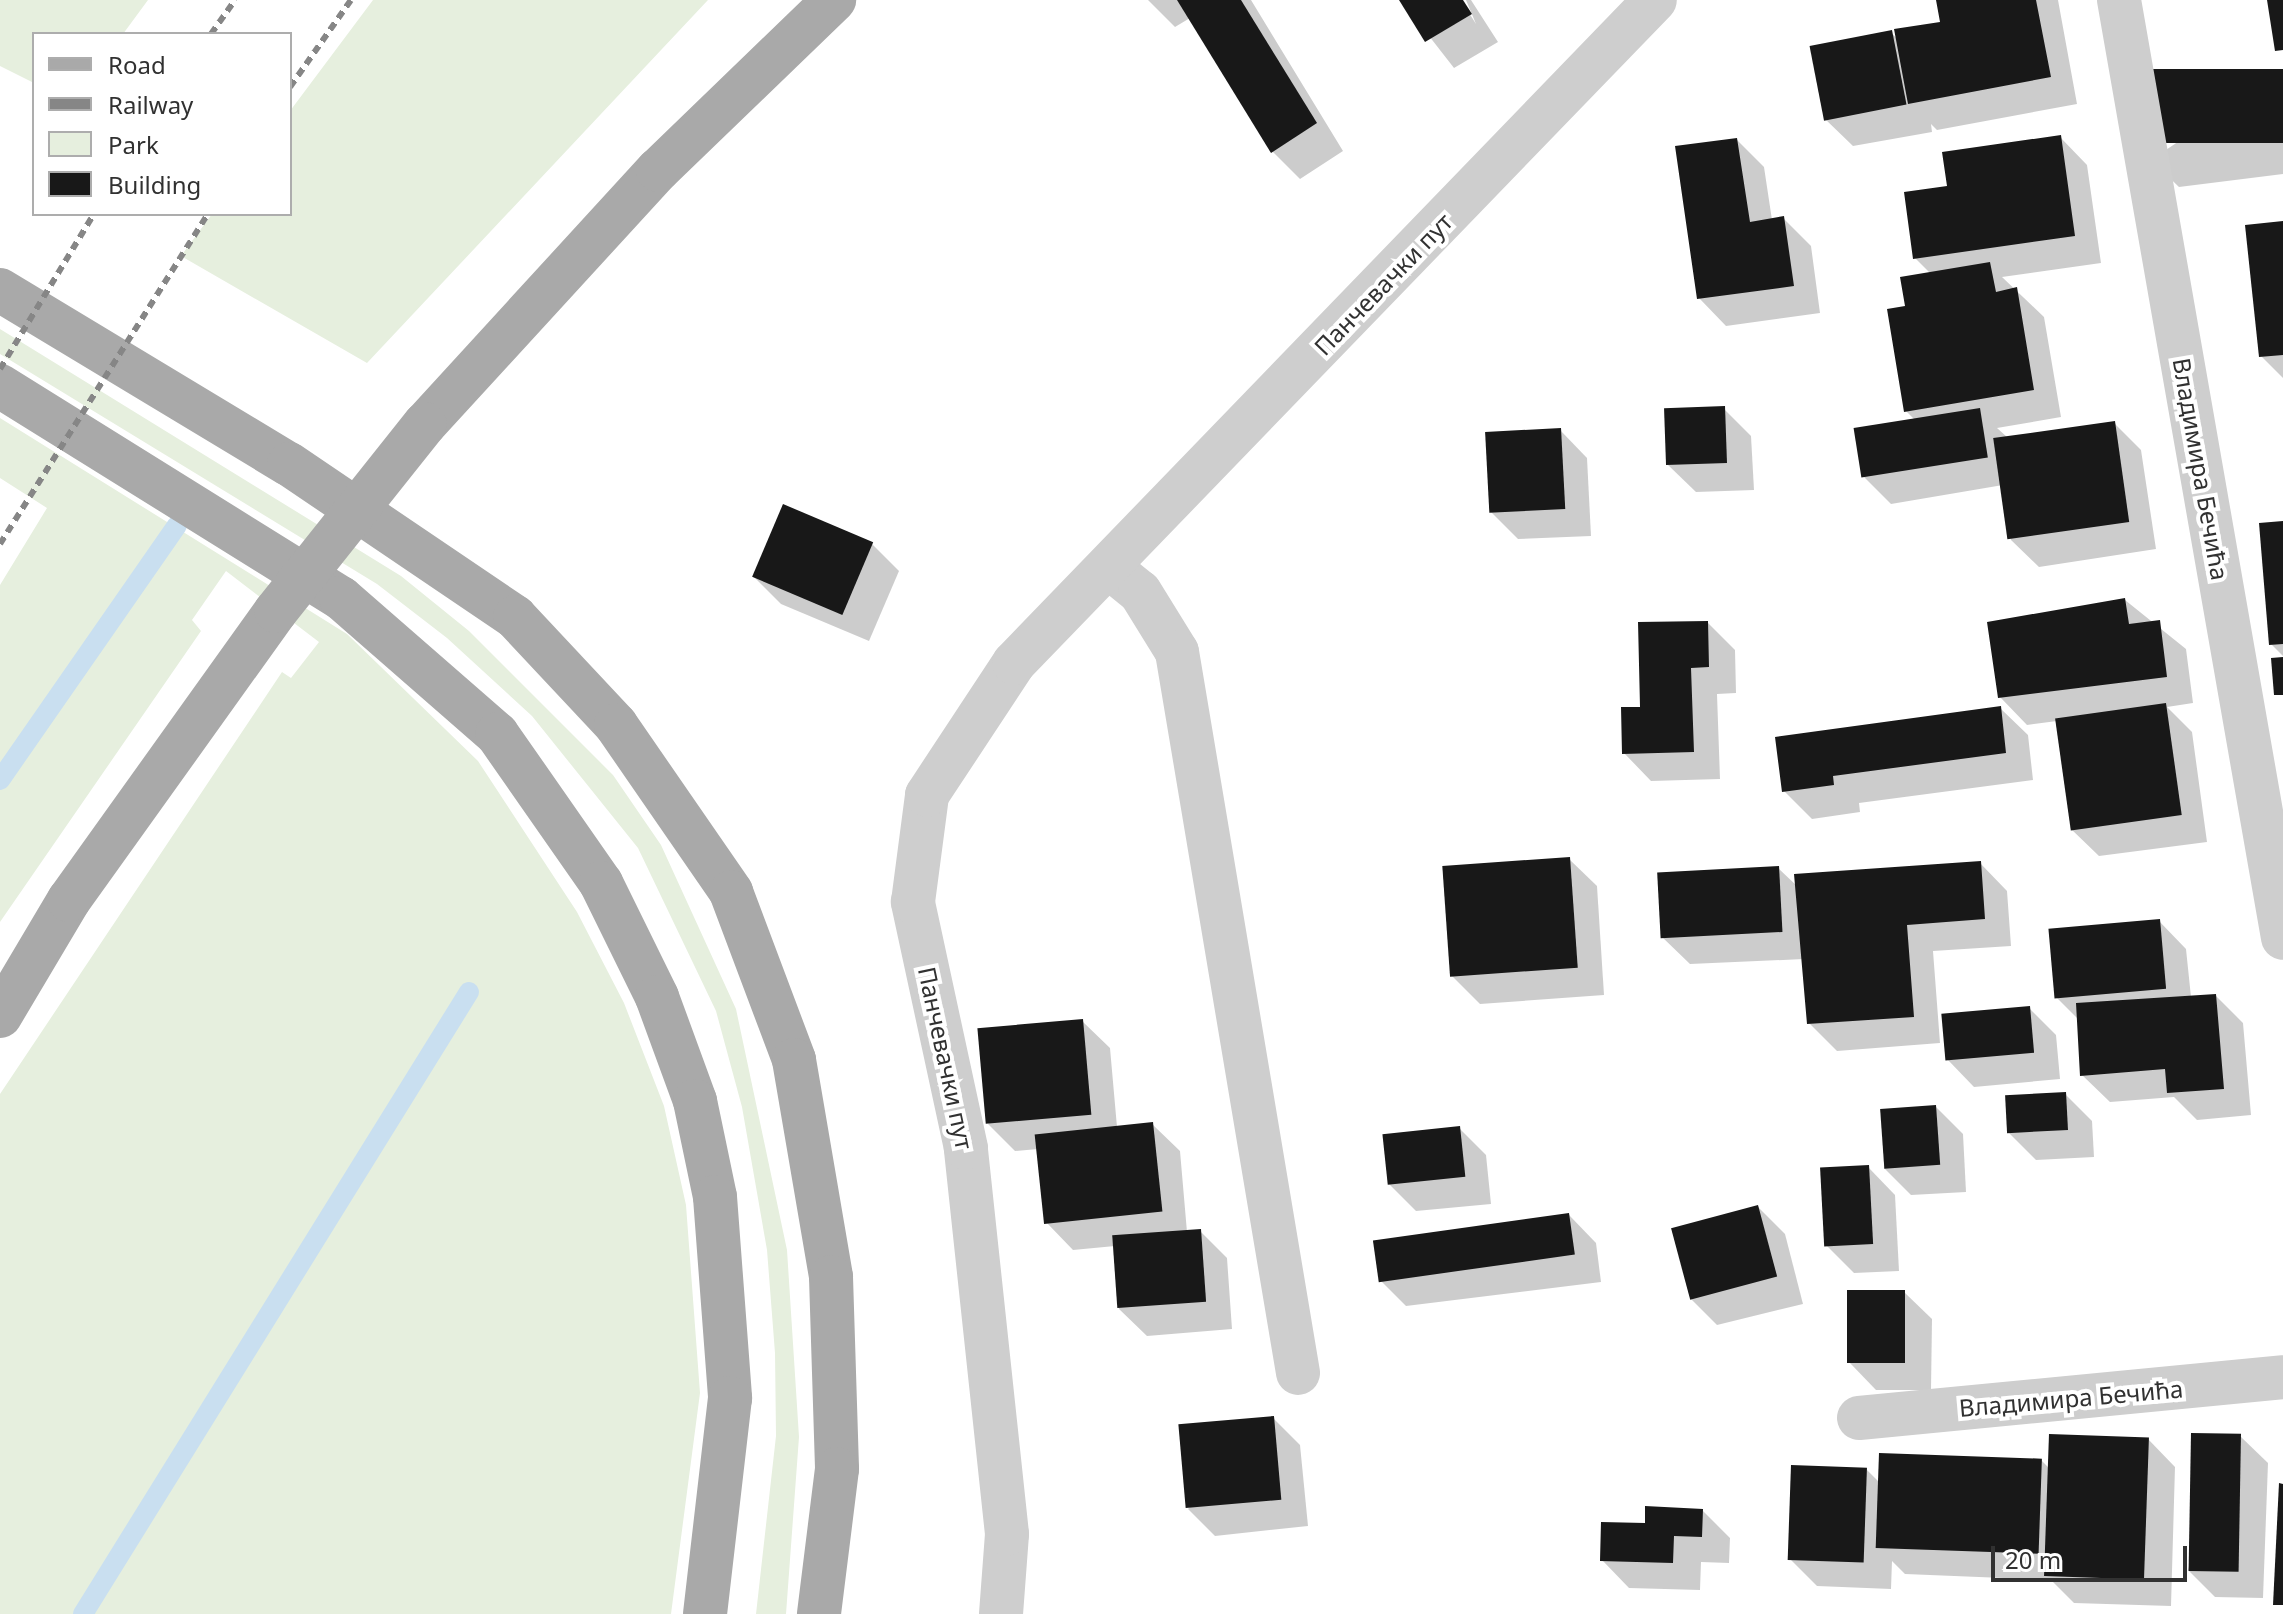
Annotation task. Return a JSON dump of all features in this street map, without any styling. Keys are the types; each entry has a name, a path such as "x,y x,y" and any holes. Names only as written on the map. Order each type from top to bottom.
{"main road":[{"path":"0,1016 69,900 276,611 425,424 658,170 834,0"},
{"path":"0,290 289,464 515,617 616,725 731,892 794,1060 831,1277 837,1469 819,1614"},
{"path":"0,386 341,598 497,734 601,883 657,997 689,1086 715,1197 730,1398 705,1614"}],"street":[{"name":"Панчевачки пут","path":"1001,1614 1007,1534 966,1148 913,902 917,835 927,795 958,739 1014,663 1110,568 1655,0"},
{"name":"Владимира Бечића","path":"2119,0 2283,938"},
{"path":"1110,568 1140,592 1177,652 1298,1373"},
{"name":"Владимира Бечића","path":"1859,1418 2283,1377"}],"green space":[{"path":"0,0 148,0 124,32 32,32 32,82 0,66"},
{"path":"373,0 708,0 367,363 181,256 211,216 292,216 292,108"},
{"path":"0,329 401,576 469,631 613,775 661,845 736,1009 787,1250 799,1437 786,1614 756,1614 776,1436 775,1353 767,1250 742,1107 716,1011 638,848 532,716 447,638 377,584 0,354"},
{"path":"0,418 347,634 478,761 577,912 624,1003 664,1106 686,1205 700,1393 671,1614 0,1614 0,1094 282,672 291,678 319,642 226,571 192,620 201,631 0,922 0,585 47,508 0,478"}],"building":[{"path":"1177,0 1241,0 1317,123 1271,153"},
{"path":"1399,0 1463,0 1472,14 1425,42"},
{"path":"1936,0 2036,0 2051,77 1908,104 1894,29 1940,22"},
{"path":"2267,0 2283,0 2283,50 2275,51"},
{"path":"1892,30 1907,105 1824,121 1810,46"},
{"path":"2138,69 2283,69 2283,143 2138,143"},
{"path":"2061,135 2075,236 1913,259 1904,192 1947,186 1942,152"},
{"path":"1737,138 1750,222 1784,216 1794,286 1697,299 1675,146"},
{"path":"2283,221 2283,355 2259,357 2245,225"},
{"path":"1990,262 1996,292 2017,287 2034,390 1904,412 1887,309 1905,306 1900,277"},
{"path":"1725,406 1727,463 1666,465 1664,408"},
{"path":"1980,408 1988,457 1861,477 1854,428"},
{"path":"2115,421 2129,522 2007,539 1993,438"},
{"path":"1561,428 1565,509 1489,513 1485,432"},
{"path":"783,504 873,542 842,615 752,577"},
{"path":"2283,521 2283,644 2269,645 2259,523"},
{"path":"2125,598 2129,624 2160,620 2167,677 1998,698 1987,622"},
{"path":"1708,621 1709,667 1691,668 1694,752 1622,754 1621,707 1640,707 1638,622"},
{"path":"2283,657 2283,695 2274,695 2271,658"},
{"path":"2166,703 2182,815 2071,830 2055,719"},
{"path":"2001,706 2006,753 1833,776 1834,785 1782,792 1775,737"},
{"path":"1570,857 1578,968 1450,977 1442,866"},
{"path":"1981,861 1985,919 1907,925 1914,1017 1807,1024 1794,874"},
{"path":"1779,866 1782,932 1661,938 1657,872"},
{"path":"2160,919 2166,989 2055,998 2048,929"},
{"path":"2216,994 2224,1089 2167,1093 2165,1069 2080,1076 2076,1003"},
{"path":"2030,1006 2034,1053 1945,1061 1941,1014"},
{"path":"1083,1019 1091,1115 986,1124 977,1028"},
{"path":"2066,1092 2068,1130 2007,1133 2005,1095"},
{"path":"1936,1105 1940,1165 1884,1169 1880,1109"},
{"path":"1153,1122 1162,1212 1044,1224 1035,1134"},
{"path":"1460,1126 1465,1177 1388,1185 1382,1134"},
{"path":"1869,1165 1873,1244 1824,1246 1820,1168"},
{"path":"1758,1205 1777,1276 1690,1300 1671,1228"},
{"path":"1569,1213 1575,1255 1379,1282 1373,1241"},
{"path":"1201,1229 1206,1302 1117,1308 1112,1235"},
{"path":"1847,1290 1905,1290 1905,1363 1847,1363"},
{"path":"1274,1416 1281,1500 1186,1508 1178,1424"},
{"path":"2191,1433 2241,1434 2239,1572 2189,1571"},
{"path":"2049,1434 2149,1437 2144,1579 2044,1576"},
{"path":"1879,1453 2042,1459 2039,1554 1876,1548"},
{"path":"1791,1465 1867,1468 1864,1563 1788,1560"},
{"path":"2279,1483 2283,1484 2283,1605 2273,1605"},
{"path":"1645,1506 1703,1509 1702,1537 1674,1536 1673,1563 1600,1561 1601,1522 1645,1523"}],"waterway":[{"path":"0,780 177,525"},
{"path":"83,1614 469,992"}],"railway":[{"path":"212,32 235,0"},
{"path":"292,84 351,0"},
{"path":"0,369 93,216"},
{"path":"0,544 207,216"}]}
